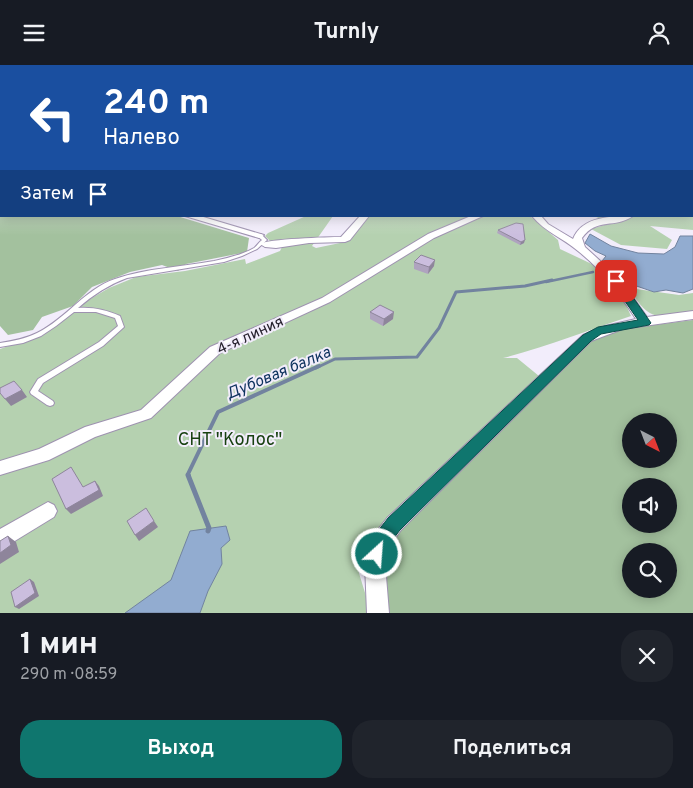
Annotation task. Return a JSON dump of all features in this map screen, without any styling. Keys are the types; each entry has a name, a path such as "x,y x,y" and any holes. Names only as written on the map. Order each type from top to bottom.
{"street":[{"path":"193,217 259,235"},
{"path":"265,244 276,245 309,240 342,240 347,238 364,217"},
{"name":"4-я линия","path":"0,467 42,455 90,432 146,414 215,350 326,300 431,236 477,217"},
{"path":"537,217 545,226 582,248 616,281 645,323"},
{"path":"582,248 577,238 594,219 621,219 626,217"},
{"path":"378,613 375,564 380,544 394,524 587,338 598,331 693,315"},
{"path":"0,540 48,511"}],"lane":[{"path":"0,345 18,342 42,333 91,293 122,277 195,265 246,254 260,247 264,240 259,235"},
{"path":"50,403 34,392 40,381 100,344 121,327 118,317 101,309 93,307 72,310"}],"green space":[{"path":"0,217 180,217 249,238 247,252 186,264 178,271 162,265 130,272 92,287 73,306 42,317 33,330 8,335 0,326"},
{"name":"СНТ \"Колос\"","path":"304,217 332,217 312,246 316,248 340,243 365,217 531,217 558,240 560,249 596,266 614,279 631,316 551,344 503,358 517,358 539,376 355,560 369,606 368,613 0,613 0,349 45,333 85,302 109,288 136,277 185,271 245,259 246,264 280,251 284,243 273,244 265,236"},
{"path":"597,217 693,217 693,230 650,226 672,240 667,249 621,245 591,229 608,224"},
{"path":"629,288 679,295 693,293 693,313 671,316 655,315 642,307"},
{"path":"693,320 693,613 390,613 383,583 385,536 598,332"}],"water":[{"path":"590,234 611,246 638,253 664,254 675,247 680,236 693,236 693,289 683,293 666,290 654,292 616,279 612,269 602,261 606,256 595,251 585,243"},
{"path":"226,526 230,540 221,548 222,564 208,591 200,613 125,613 171,580 190,531"}],"building":[{"path":"516,223 523,224 525,240 521,242 498,230"},
{"path":"421,255 435,260 429,267 414,262"},
{"path":"380,305 394,312 384,319 370,312"},
{"path":"14,381 22,390 5,399 0,393 0,388"},
{"path":"71,467 83,487 95,481 99,490 66,509 52,479"},
{"path":"146,508 154,521 135,535 127,521"},
{"path":"8,536 11,545 0,553 0,541"},
{"path":"30,579 35,593 15,607 11,592"}],"waterway":[{"name":"Дубовая балка","path":"546,282 593,272"},
{"name":"Дубовая балка","path":"316,368 335,359 417,357 439,328 456,292 525,286 552,280"},
{"name":"Дубовая балка","path":"189,476 188,474 218,412 319,366"},
{"name":"Дубовая балка","path":"188,475 209,528 208,531"}],"route":[{"path":"377,554 380,544 394,524 587,338 598,331 612,327 645,323 616,281"}]}
